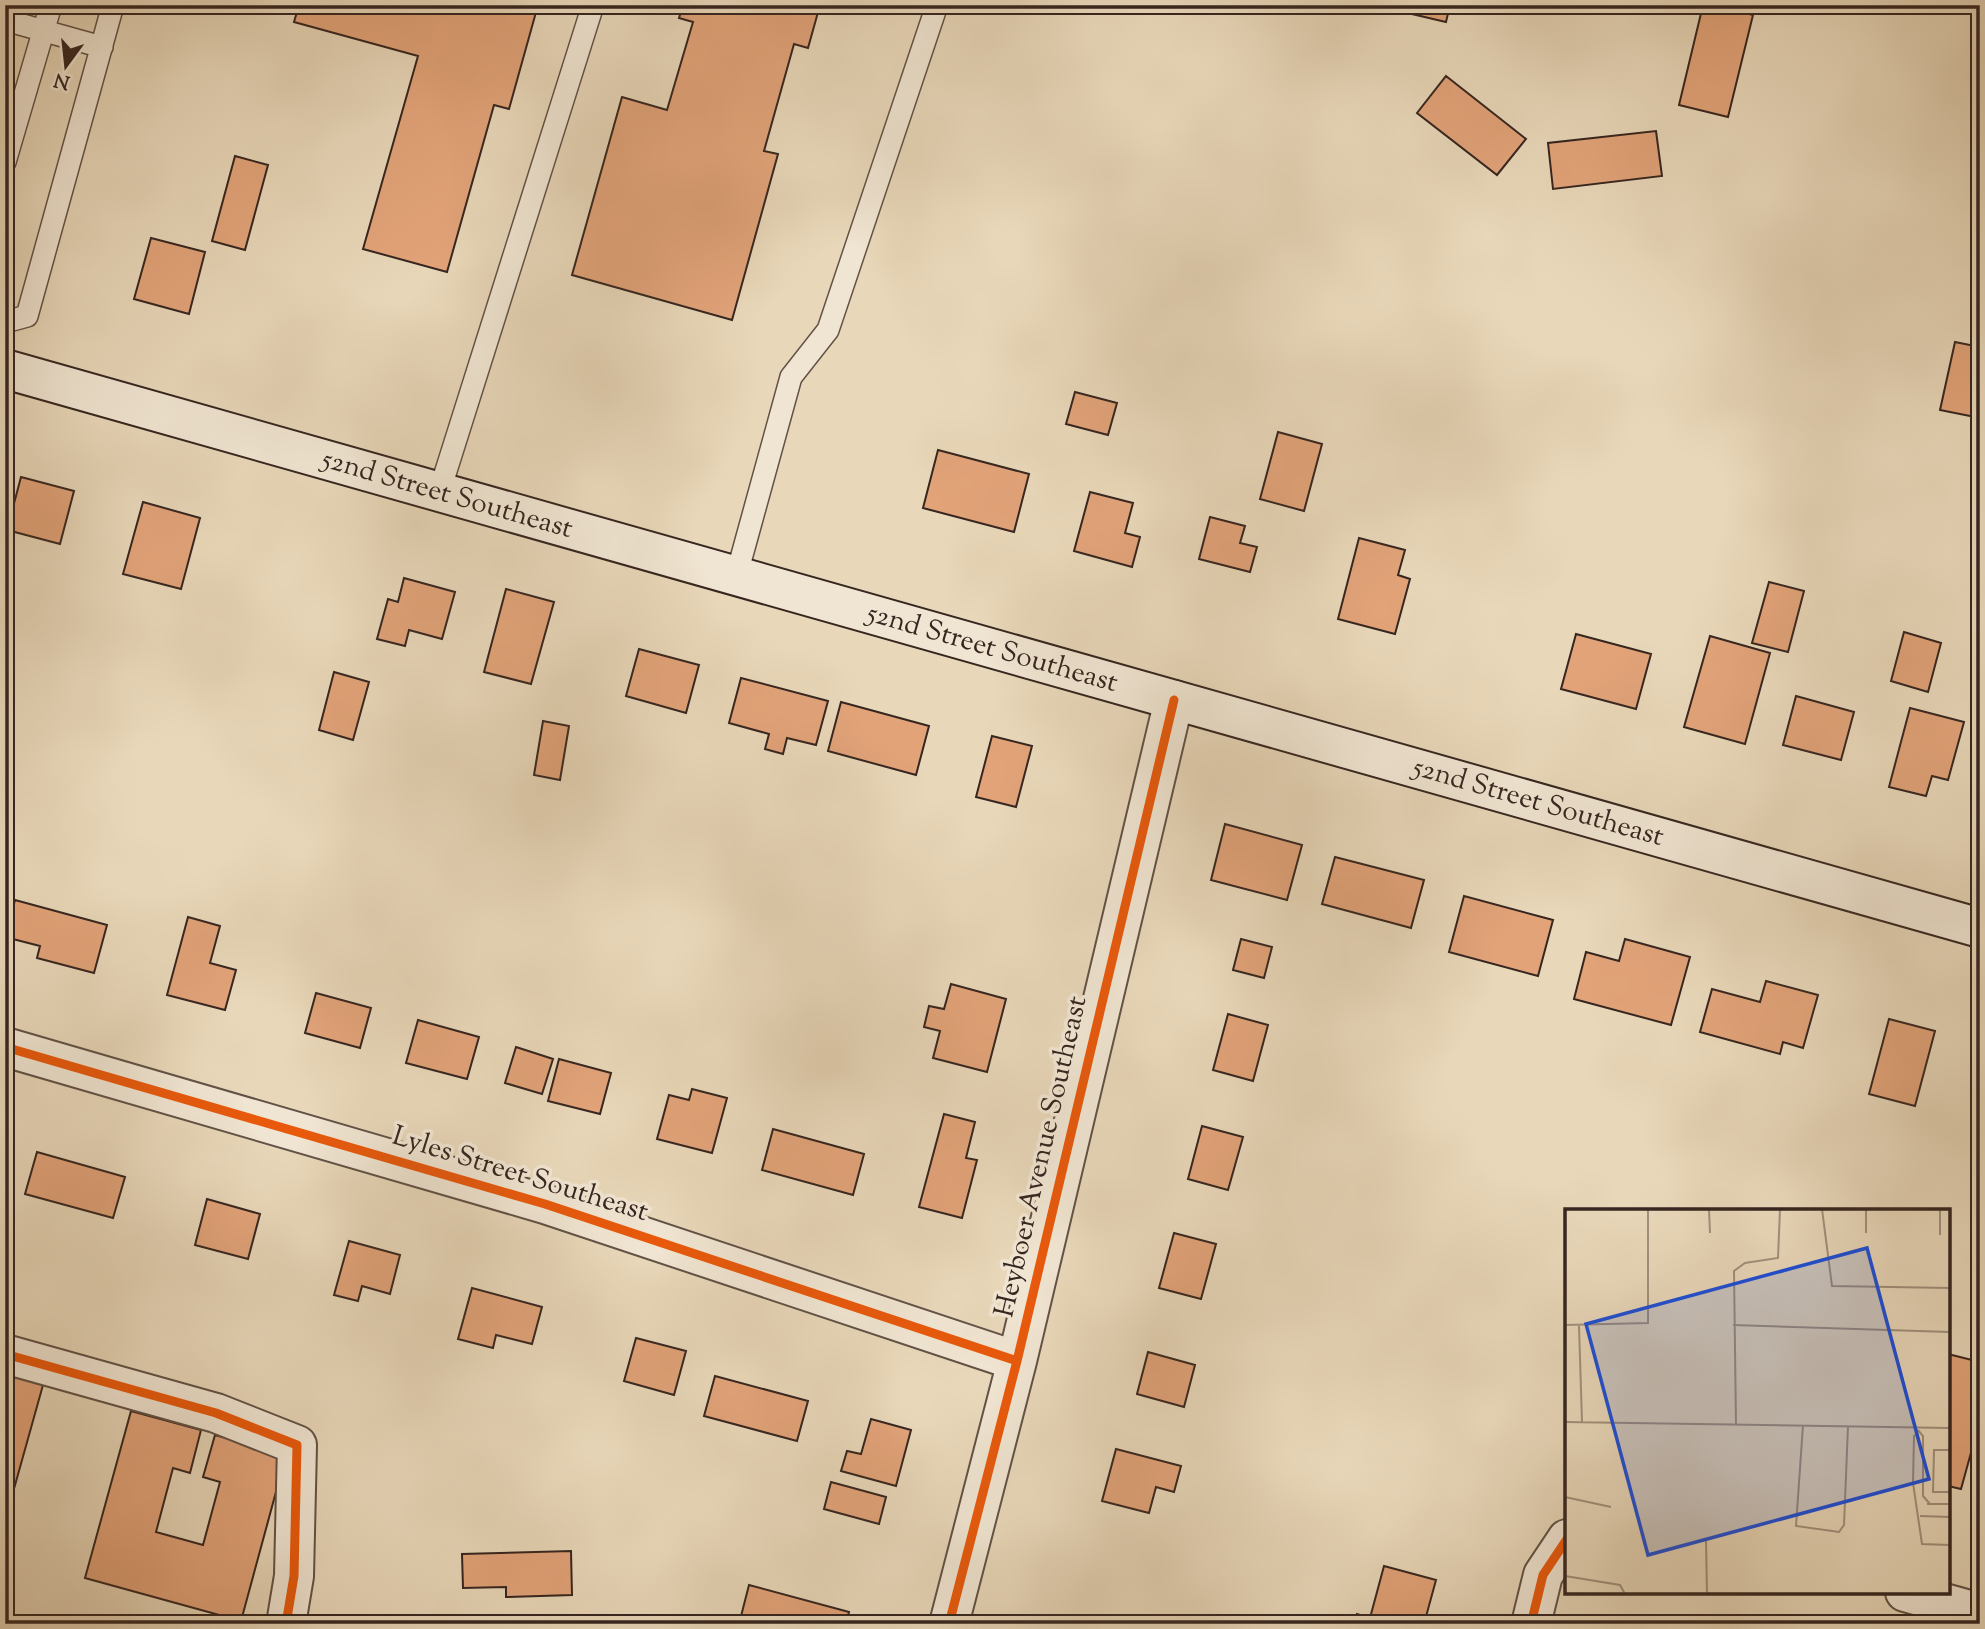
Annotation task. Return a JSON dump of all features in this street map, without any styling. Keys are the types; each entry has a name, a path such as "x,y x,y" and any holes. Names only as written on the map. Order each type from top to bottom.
{"street":[{"name":"52nd Street Southeast","path":"5,369 1980,928"},
{"name":"Heyboer Avenue Southeast","path":"949,1624 1017,1361 1174,700"},
{"name":"Lyles Street Southeast","path":"5,1046 545,1204 1017,1361"},
{"path":"5,1354 216,1413 297,1445 294,1576 286,1624"},
{"path":"1531,1624 1542,1575 1565,1542"},
{"path":"1912,1594 1980,1613"}],"lane":[{"path":"5,162 51,5"},
{"path":"5,322 27,316 113,5"},
{"path":"439,492 593,5"},
{"path":"736,577 791,377 828,330 937,5"},
{"path":"5,20 102,47"}],"building":[{"path":"299,5 538,5 509,109 494,105 447,272 363,249 418,56 294,22"},
{"path":"683,5 820,5 808,48 794,44 764,151 778,154 732,320 572,275 622,97 667,110 693,22 679,18"},
{"path":"1401,5 1450,5 1446,22 1399,11"},
{"path":"1703,5 1714,5 1753,15 1728,117 1679,105"},
{"path":"1446,76 1526,139 1497,175 1417,113"},
{"path":"1656,131 1662,176 1553,189 1548,143"},
{"path":"235,156 268,165 245,250 212,241"},
{"path":"151,238 205,252 189,314 134,299"},
{"path":"1955,342 1980,347 1980,418 1940,410"},
{"path":"1075,392 1117,403 1108,435 1066,424"},
{"path":"1278,432 1322,444 1304,511 1260,499"},
{"path":"938,450 1029,474 1014,532 923,508"},
{"path":"21,477 74,491 60,544 7,530"},
{"path":"1090,492 1133,503 1125,533 1140,537 1132,567 1074,551"},
{"path":"143,502 200,518 181,589 123,574"},
{"path":"1210,517 1245,526 1240,543 1257,547 1250,572 1199,559"},
{"path":"1359,538 1405,550 1398,575 1410,579 1395,634 1338,619"},
{"path":"404,578 455,592 442,639 409,630 405,646 377,639 388,599 398,602"},
{"path":"1769,582 1804,591 1788,652 1752,643"},
{"path":"506,589 554,602 531,684 484,672"},
{"path":"1904,632 1941,643 1928,692 1891,681"},
{"path":"1576,634 1651,654 1636,709 1561,689"},
{"path":"1710,636 1770,653 1745,744 1684,727"},
{"path":"639,649 699,665 686,713 626,696"},
{"path":"334,672 369,682 353,740 319,730"},
{"path":"741,678 828,701 816,745 787,738 783,754 765,749 769,734 729,723"},
{"path":"1796,696 1854,712 1841,760 1783,745"},
{"path":"841,702 929,726 916,775 828,751"},
{"path":"1910,708 1964,722 1948,780 1932,776 1926,796 1889,787"},
{"path":"543,721 569,726 560,780 534,775"},
{"path":"992,736 1032,746 1016,807 976,797"},
{"path":"1225,824 1302,845 1287,900 1211,880"},
{"path":"1335,857 1424,880 1411,928 1322,904"},
{"path":"1464,896 1553,920 1538,976 1449,952"},
{"path":"15,900 107,925 94,973 37,958 40,946 5,937"},
{"path":"188,917 220,926 210,963 236,970 225,1010 167,995"},
{"path":"1241,939 1272,947 1264,978 1233,970"},
{"path":"1625,939 1690,957 1671,1025 1574,999 1586,952 1619,961"},
{"path":"1766,981 1818,995 1803,1048 1783,1042 1780,1054 1700,1032 1712,989 1760,1002"},
{"path":"951,984 1006,999 987,1072 933,1058 940,1031 924,1027 929,1006 944,1009"},
{"path":"316,993 371,1008 360,1048 305,1033"},
{"path":"1228,1014 1268,1025 1253,1081 1213,1070"},
{"path":"1889,1019 1935,1031 1915,1106 1869,1094"},
{"path":"418,1020 479,1037 467,1079 406,1063"},
{"path":"516,1047 553,1059 542,1094 505,1083"},
{"path":"559,1059 611,1073 600,1114 548,1101"},
{"path":"692,1089 727,1098 712,1153 657,1139 669,1095 689,1100"},
{"path":"944,1114 975,1122 966,1158 977,1160 962,1218 919,1207"},
{"path":"1202,1126 1243,1137 1228,1190 1188,1179"},
{"path":"773,1129 864,1154 853,1195 762,1170"},
{"path":"37,1152 125,1177 113,1218 25,1194"},
{"path":"207,1199 260,1214 248,1259 195,1245"},
{"path":"1174,1233 1216,1244 1201,1299 1159,1288"},
{"path":"349,1241 400,1255 390,1294 362,1286 358,1301 334,1295"},
{"path":"472,1288 542,1307 532,1344 496,1335 493,1348 458,1339"},
{"path":"636,1338 686,1351 674,1395 624,1381"},
{"path":"1148,1352 1195,1365 1184,1407 1137,1394"},
{"path":"1950,1354 1980,1362 1980,1420 1961,1489 1950,1486"},
{"path":"5,1374 43,1385 5,1521"},
{"path":"715,1376 808,1401 797,1441 704,1416"},
{"path":"131,1411 201,1430 190,1473 173,1468 156,1532 203,1545 220,1482 203,1477 215,1435 286,1455 241,1621 85,1578"},
{"path":"871,1419 911,1430 896,1486 841,1471 847,1451 861,1454"},
{"path":"1116,1449 1181,1466 1174,1492 1156,1487 1149,1513 1102,1501"},
{"path":"831,1482 886,1497 879,1524 824,1509"},
{"path":"571,1551 572,1595 506,1597 506,1587 463,1588 462,1554"},
{"path":"1384,1566 1436,1580 1424,1624 1355,1624 1357,1614 1370,1618"},
{"path":"749,1585 849,1612 846,1624 739,1624"}],"cycle path":[{"path":"949,1624 1017,1361 1174,700"},
{"path":"5,1047 545,1204 1017,1361"},
{"path":"5,1354 216,1413 297,1445 294,1576 286,1624"},
{"path":"1531,1624 1543,1575 1565,1542"}]}
